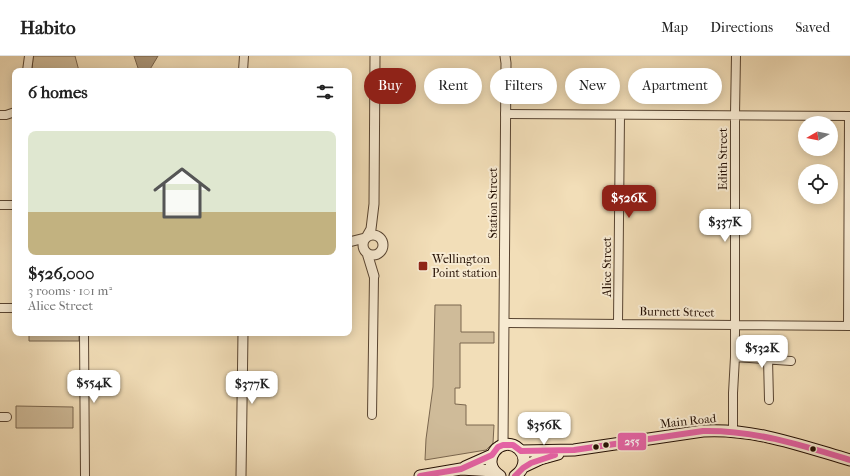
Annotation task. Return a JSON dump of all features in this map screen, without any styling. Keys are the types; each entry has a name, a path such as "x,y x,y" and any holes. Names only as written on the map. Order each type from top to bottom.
{"main road":[{"name":"Main Road","path":"515,476 521,472 523,467 540,459 574,450 703,431 733,430 766,436 850,460"},
{"name":"Main Road","path":"503,445 513,445 521,451 574,450"},
{"path":"497,474 491,461 492,455 498,447 503,445"},
{"path":"521,451 524,456 523,467"},
{"path":"424,475 461,469 492,455"},
{"path":"461,469 497,474"}],"street":[{"path":"27,68 29,56"},
{"path":"243,68 244,56"},
{"path":"374,276 363,244 371,229 374,204 375,56"},
{"name":"Station Street","path":"503,445 505,56"},
{"name":"Edith Street","path":"733,430 735,357 736,56"},
{"path":"0,115 12,113"},
{"path":"505,114 735,114 850,116 849,326"},
{"name":"Alice Street","path":"618,323 620,115"},
{"path":"0,204 12,205"},
{"path":"372,415 374,276 379,253 383,246 377,228 374,204"},
{"path":"352,241 374,235 381,238"},
{"path":"352,248 374,255 379,253"},
{"path":"0,308 12,308"},
{"name":"Burnett Street","path":"504,323 849,326"},
{"path":"84,336 85,476"},
{"path":"241,476 243,336"},
{"path":"735,357 791,361"},
{"path":"768,360 769,400"}],"shaded area":[{"path":"33,56 75,56 78,68 32,68"},
{"path":"134,56 158,56 151,68 138,68"},
{"path":"435,305 461,305 461,332 494,332 494,343 460,343 460,388 455,388 455,404 466,405 466,425 494,425 493,443 486,450 425,460 426,439 433,387"},
{"path":"29,336 79,336 79,341 29,341"},
{"path":"16,406 73,407 73,428 16,428"}],"transit line":[{"name":"255","path":"420,476 461,469 492,455 498,447 503,445 513,445 521,451 574,450 703,431 722,431 759,436 795,444 850,460"},
{"name":"255","path":"515,476 531,463 555,455"}],"place":[{"name":"Wellington Point station","path":"423,266"}]}
